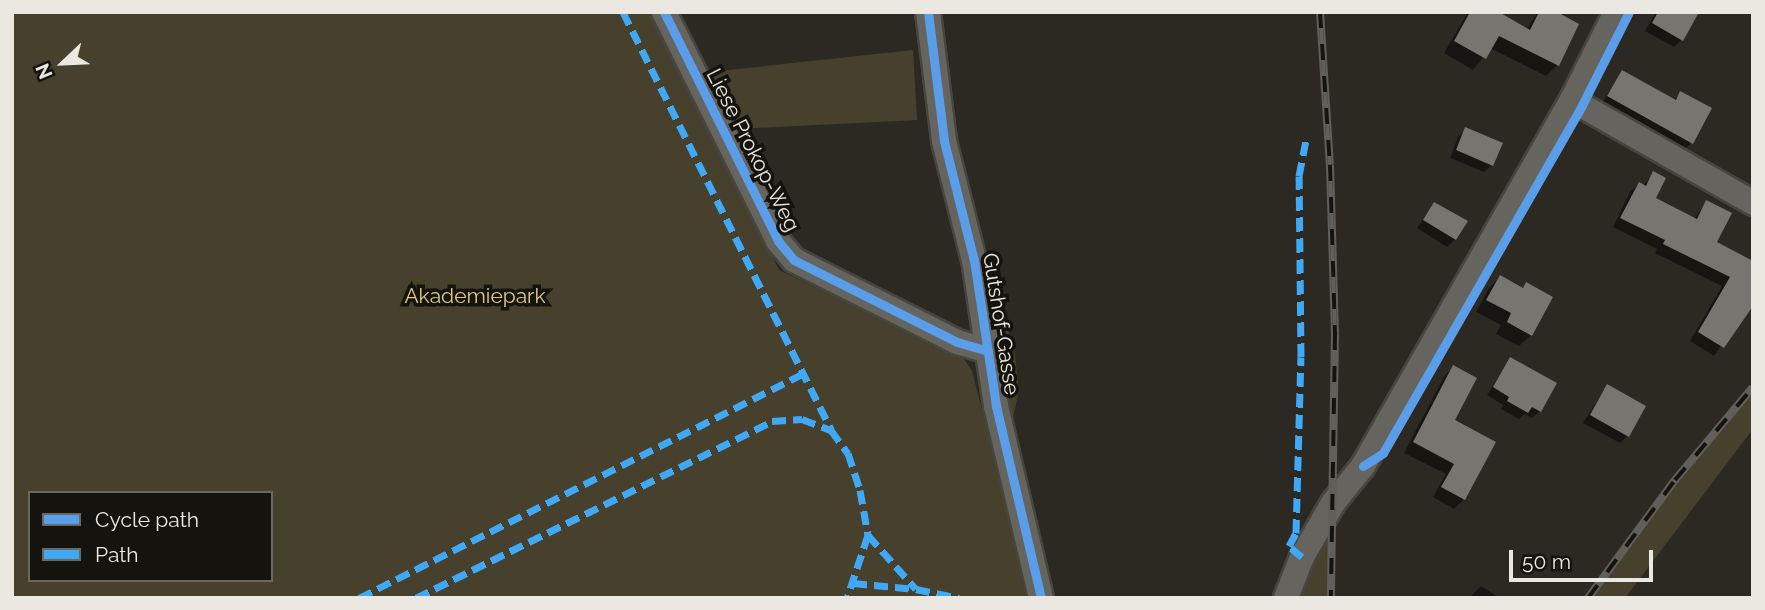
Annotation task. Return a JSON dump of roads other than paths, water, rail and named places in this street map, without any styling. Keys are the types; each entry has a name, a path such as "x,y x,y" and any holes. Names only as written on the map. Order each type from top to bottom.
{"street":[{"name":"Liese Prokop-Weg","path":"664,12 778,241 794,260 957,342 988,351"},
{"name":"Gutshof-Gasse","path":"928,12 944,141 974,260 996,406 1041,598"},
{"path":"1286,598 1302,557 1333,503 1363,466 1572,100 1616,12"},
{"path":"1572,100 1753,203"}],"railway":[{"path":"1320,12 1330,165 1335,334 1331,598"},
{"path":"1588,598 1675,480 1753,387"}],"park label":[{"name":"Akademiepark","path":"475,296"}]}
